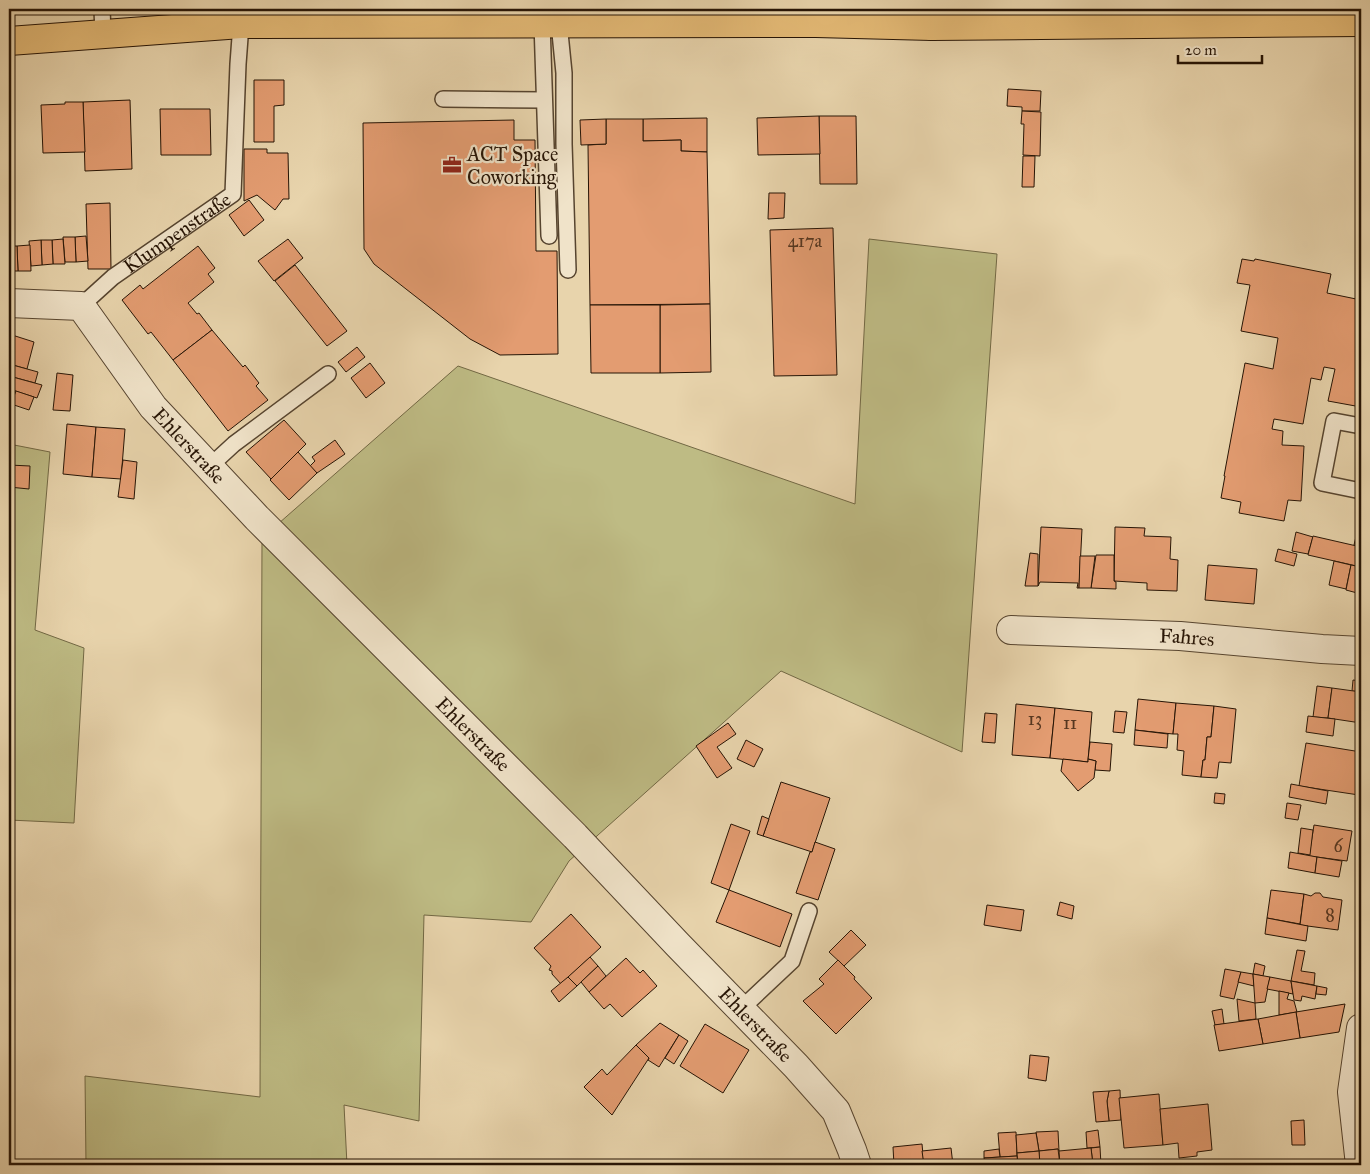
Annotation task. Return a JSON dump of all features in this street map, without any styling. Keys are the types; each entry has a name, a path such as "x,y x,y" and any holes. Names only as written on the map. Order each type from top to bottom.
{"main road":[{"path":"9,41 102,21 309,16 470,16 550,23 609,16 932,18 1324,16 1361,22"}],"street":[{"path":"9,303 81,306"},
{"name":"Ehlerstraße","path":"81,306 154,407 209,467 257,518 575,836 796,1066 836,1111 857,1165"},
{"name":"Fahres","path":"1011,630 1180,636 1361,651"},
{"path":"1360,1165 1352,1092 1361,1028"}],"lane":[{"name":"Klumpenstraße","path":"81,306 113,277 233,194 240,17"},
{"path":"549,236 544,100 550,23"},
{"path":"550,23 564,73 568,270"},
{"path":"443,99 544,100"},
{"path":"209,467 234,444 328,374"},
{"path":"1361,426 1334,420 1322,483 1361,491"},
{"path":"741,1009 792,960 809,911"}],"shaded area":[{"path":"869,239 997,254 962,752 781,671 569,861 531,922 424,915 419,1121 344,1105 347,1165 86,1165 85,1076 260,1097 262,538 458,366 855,504"},
{"path":"9,444 50,452 35,630 84,648 74,823 9,820"}],"building":[{"path":"254,80 284,80 284,105 274,106 274,142 254,142"},
{"path":"1008,89 1041,91 1040,111 1022,111 1022,107 1007,106"},
{"path":"130,100 132,169 85,171 83,102"},
{"path":"65,102 83,102 85,152 43,153 41,105 65,104"},
{"path":"160,109 210,109 211,155 161,155"},
{"path":"1022,111 1041,112 1040,156 1023,155 1024,124 1021,124"},
{"path":"819,116 856,116 857,184 820,184"},
{"path":"819,116 820,154 758,155 757,118"},
{"path":"707,118 707,152 681,151 681,140 643,141 643,119"},
{"path":"606,119 643,119 643,141 681,140 681,151 707,152 710,304 590,305 588,145 606,144"},
{"path":"606,119 606,144 581,145 580,120"},
{"path":"514,120 514,140 535,140 536,251 557,251 558,354 500,355 470,339 374,264 364,249 363,123"},
{"path":"244,149 267,149 267,153 288,153 289,199 283,199 275,210 257,195 244,201"},
{"path":"1023,156 1035,156 1034,187 1022,187"},
{"path":"769,193 785,193 784,218 768,219"},
{"path":"249,200 264,220 244,236 229,215"},
{"path":"110,203 111,269 88,269 86,204"},
{"path":"833,228 837,375 774,376 770,230"},
{"path":"86,236 88,261 76,262 75,237"},
{"path":"63,237 75,237 76,262 65,262"},
{"path":"63,239 65,264 53,264 52,240"},
{"path":"288,239 303,258 274,281 258,261"},
{"path":"41,240 52,240 53,264 42,265"},
{"path":"41,240 42,265 31,266 29,241"},
{"path":"30,245 31,271 18,271 17,246"},
{"path":"9,246 17,246 18,271 9,271"},
{"path":"198,246 215,268 208,274 214,282 188,303 197,314 199,313 212,330 173,360 151,332 148,334 122,300 140,285 143,289"},
{"path":"1242,259 1254,261 1255,259 1331,274 1327,293 1361,300 1361,407 1328,401 1335,369 1324,367 1321,380 1311,378 1303,424 1274,419 1272,429 1283,431 1282,445 1304,446 1301,501 1288,500 1284,521 1239,513 1241,502 1221,498 1245,363 1273,369 1278,338 1241,331 1250,285 1237,283"},
{"path":"295,265 347,331 327,346 275,281"},
{"path":"710,304 711,372 660,373 660,305"},
{"path":"590,305 660,305 660,373 591,373"},
{"path":"212,330 243,367 245,365 259,383 256,386 268,400 228,431 173,360"},
{"path":"9,334 34,342 27,369 9,364"},
{"path":"357,347 365,357 346,372 338,362"},
{"path":"370,363 385,383 366,398 351,378"},
{"path":"9,364 38,372 35,383 9,376"},
{"path":"57,373 73,375 70,411 53,410"},
{"path":"9,376 42,385 37,398 9,389"},
{"path":"9,389 16,391 10,405 9,404"},
{"path":"16,391 34,397 29,410 11,404"},
{"path":"284,420 306,444 271,479 246,452"},
{"path":"67,424 96,427 92,477 63,474"},
{"path":"96,427 125,429 121,479 92,477"},
{"path":"335,440 345,454 317,473 310,466 315,461 312,457"},
{"path":"298,452 317,473 289,500 270,480"},
{"path":"123,460 137,462 134,499 118,497"},
{"path":"9,465 30,466 29,489 9,487"},
{"path":"1041,527 1082,529 1079,588 1077,588 1078,583 1040,582 1038,586"},
{"path":"1115,527 1145,528 1144,536 1171,537 1170,559 1178,560 1177,591 1147,590 1147,583 1114,581"},
{"path":"1358,528 1361,530 1361,547 1354,545"},
{"path":"1296,532 1313,537 1308,554 1292,551"},
{"path":"1313,536 1361,547 1361,567 1308,555"},
{"path":"1278,549 1297,554 1294,566 1275,561"},
{"path":"1030,553 1038,554 1038,586 1025,586"},
{"path":"1096,555 1114,555 1114,581 1116,582 1116,589 1091,588"},
{"path":"1080,556 1095,556 1091,588 1079,588"},
{"path":"1334,561 1351,565 1346,589 1329,585"},
{"path":"1208,565 1257,569 1254,604 1205,600"},
{"path":"1351,565 1361,567 1361,594 1346,590"},
{"path":"1353,680 1361,681 1361,692 1352,691"},
{"path":"1317,686 1332,688 1328,718 1313,717"},
{"path":"1332,688 1361,692 1361,723 1328,718"},
{"path":"1138,699 1176,703 1173,734 1135,730"},
{"path":"1176,703 1214,706 1211,737 1207,737 1201,777 1182,775 1184,751 1177,750 1178,734 1173,734"},
{"path":"1016,704 1055,708 1050,758 1012,755"},
{"path":"1214,706 1236,709 1231,763 1219,762 1217,778 1201,777 1207,737 1211,737"},
{"path":"1055,708 1092,712 1088,762 1050,758"},
{"path":"1115,711 1127,712 1124,733 1113,732"},
{"path":"985,713 997,714 995,743 982,742"},
{"path":"1308,716 1335,719 1333,736 1306,732"},
{"path":"728,723 736,734 717,747 732,768 717,778 696,746"},
{"path":"1135,730 1168,734 1167,748 1134,745"},
{"path":"746,740 763,749 754,767 737,759"},
{"path":"1090,742 1112,744 1110,771 1095,770 1096,761 1088,759"},
{"path":"1306,743 1361,752 1357,780 1361,781 1359,795 1299,786"},
{"path":"1063,759 1088,762 1088,759 1096,761 1094,778 1078,791 1061,771"},
{"path":"781,782 830,798 812,852 763,836"},
{"path":"1291,784 1328,791 1326,804 1289,797"},
{"path":"1215,793 1225,794 1224,804 1214,803"},
{"path":"1287,803 1301,805 1298,820 1285,818"},
{"path":"762,816 769,819 763,836 757,834"},
{"path":"731,824 750,831 729,890 711,883"},
{"path":"1314,825 1352,831 1347,861 1309,856"},
{"path":"1301,828 1313,830 1310,855 1298,853"},
{"path":"815,842 835,849 818,900 796,893"},
{"path":"1290,852 1317,857 1315,873 1288,868"},
{"path":"1317,857 1342,861 1339,877 1315,873"},
{"path":"729,890 792,914 780,947 716,922"},
{"path":"1271,890 1304,894 1300,924 1267,918"},
{"path":"1315,893 1320,893 1323,897 1342,900 1338,930 1300,925 1304,894 1311,896"},
{"path":"1060,902 1074,906 1072,919 1057,915"},
{"path":"987,905 1024,910 1021,931 984,925"},
{"path":"571,914 601,947 561,984 552,974 552,971 549,970 551,966 534,948"},
{"path":"1267,918 1308,926 1306,941 1265,934"},
{"path":"851,930 866,945 844,966 829,952"},
{"path":"1297,950 1305,951 1301,971 1315,973 1314,985 1291,981"},
{"path":"590,957 598,966 577,986 568,977"},
{"path":"626,958 640,973 643,970 657,986 622,1017 610,1004 604,1009 589,992"},
{"path":"838,960 872,998 836,1034 803,1001 824,984 819,979"},
{"path":"1255,963 1265,966 1263,976 1253,974"},
{"path":"598,966 606,976 589,992 581,982"},
{"path":"1225,969 1241,972 1234,999 1220,996"},
{"path":"1241,972 1253,974 1254,986 1238,982"},
{"path":"1253,974 1270,977 1265,1002 1255,1003"},
{"path":"568,977 577,986 559,1002 551,991"},
{"path":"1270,977 1291,981 1293,994 1267,989"},
{"path":"1291,981 1317,986 1315,999 1302,996 1301,1001 1294,1000"},
{"path":"1317,986 1327,988 1326,995 1316,994"},
{"path":"1279,991 1289,993 1287,999 1294,1001 1297,1012 1279,1015"},
{"path":"1237,999 1255,1003 1256,1019 1239,1021"},
{"path":"1345,1004 1339,1032 1300,1038 1296,1012"},
{"path":"1222,1009 1224,1024 1215,1025 1212,1011"},
{"path":"1296,1012 1300,1038 1263,1044 1258,1019"},
{"path":"1258,1019 1263,1044 1219,1051 1214,1025"},
{"path":"660,1023 679,1035 659,1067 648,1060 649,1058 636,1045"},
{"path":"705,1024 749,1050 723,1093 680,1066"},
{"path":"679,1035 688,1041 674,1064 665,1058"},
{"path":"636,1045 649,1058 612,1115 584,1087 602,1069 607,1075"},
{"path":"1030,1055 1049,1057 1046,1081 1028,1078"},
{"path":"1120,1090 1121,1120 1109,1121 1107,1101 1109,1091"},
{"path":"1109,1091 1107,1101 1109,1121 1096,1122 1093,1092"},
{"path":"1159,1094 1163,1145 1124,1148 1119,1098"},
{"path":"1208,1104 1212,1150 1197,1152 1197,1156 1179,1158 1178,1143 1163,1145 1160,1109"},
{"path":"1304,1120 1305,1145 1292,1145 1291,1121"},
{"path":"1098,1130 1100,1147 1087,1148 1086,1132"},
{"path":"1058,1131 1059,1151 1058,1149 1039,1151 1036,1132"},
{"path":"1016,1132 1017,1156 1000,1157 998,1133"},
{"path":"1036,1133 1039,1151 1017,1153 1016,1135"},
{"path":"922,1144 924,1165 894,1165 893,1147"},
{"path":"1100,1147 1101,1165 1093,1165 1091,1148"},
{"path":"951,1148 953,1165 924,1165 922,1151"},
{"path":"1091,1148 1093,1165 1060,1165 1059,1151"},
{"path":"999,1149 1000,1157 984,1158 984,1151"},
{"path":"1058,1149 1060,1165 1040,1165 1039,1151"},
{"path":"1039,1151 1040,1165 1018,1165 1017,1153"},
{"path":"1017,1156 1018,1165 985,1165 984,1158"}],"place":[{"name":"ACT Space Coworking","path":"452,165"}]}
